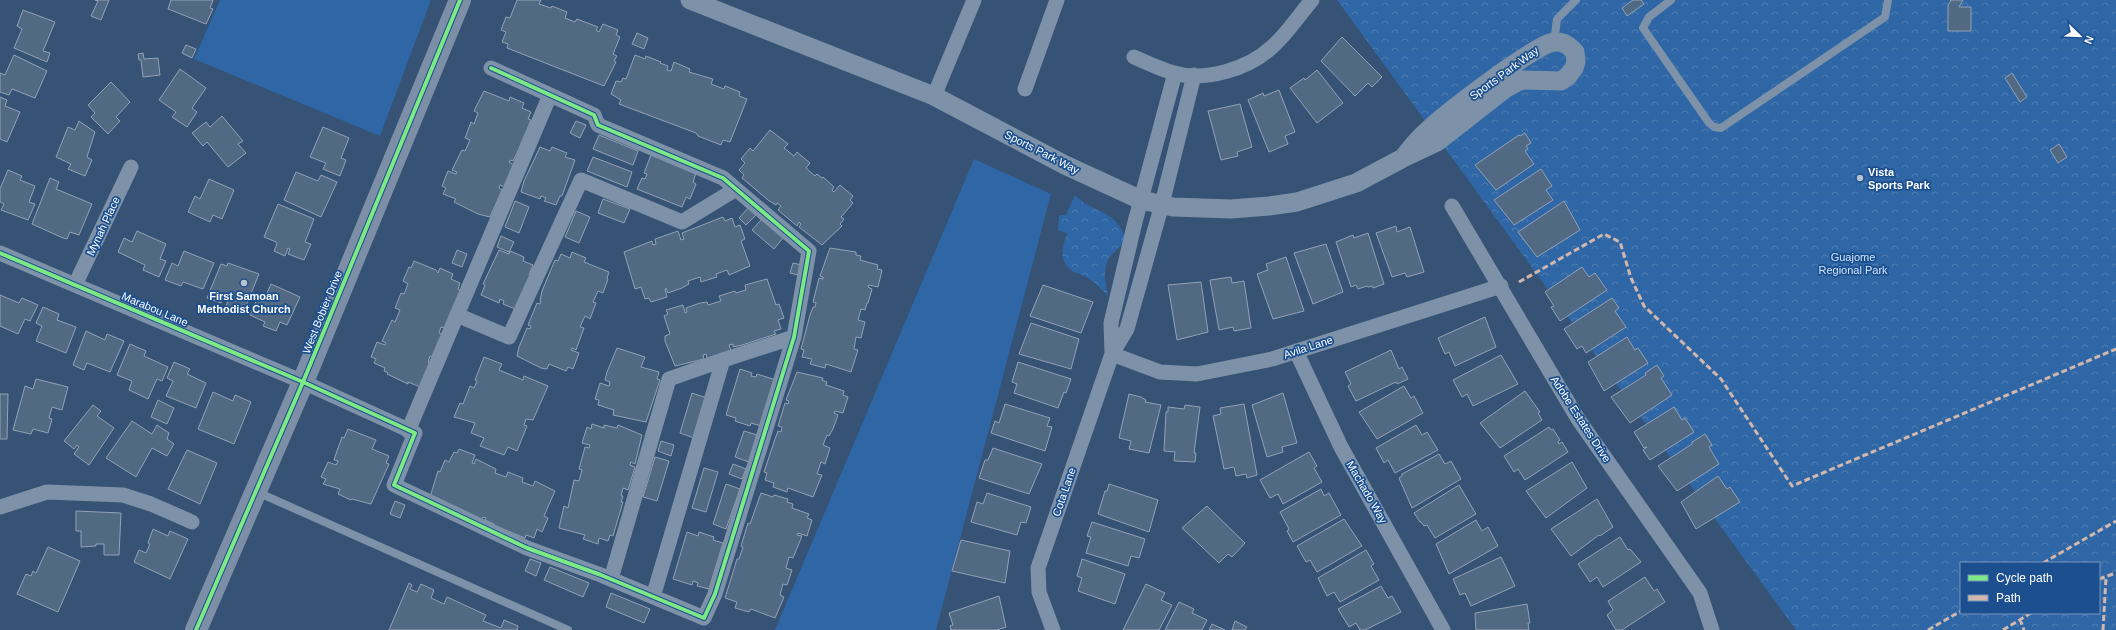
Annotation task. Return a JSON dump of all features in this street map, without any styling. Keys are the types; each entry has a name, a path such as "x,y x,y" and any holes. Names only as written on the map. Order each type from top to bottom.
{"main road":[{"name":"West Bobier Drive","path":"196,630 303,382 460,0"}],"street":[{"name":"Sports Park Way","path":"690,0 934,96 1065,165 1141,200 1173,207 1231,209 1269,206 1297,202 1356,183 1403,158 1438,142 1506,88 1521,80 1561,81 1568,76 1576,62 1575,52 1563,42 1554,42 1540,46 1498,76 1426,132 1403,158"},
{"path":"934,96 974,0"},
{"path":"1025,89 1057,0"},
{"path":"1134,57 1175,73 1194,76 1221,73 1256,58 1272,48 1312,0"},
{"path":"491,68 594,115 598,126 723,178 809,251 794,337 715,594 704,618 611,579 526,548 394,485 415,433 408,430 550,95"},
{"name":"Cota Lane","path":"1112,354 1111,323 1141,200 1175,73"},
{"name":"Cota Lane","path":"1053,630 1039,592 1038,568 1112,354 1127,329 1162,204 1194,76"},
{"name":"Mynah Place","path":"75,285 131,167"},
{"path":"457,315 509,337 581,180 682,222 736,189"},
{"name":"Adobe Estates Drive","path":"1452,206 1501,286 1578,419 1700,593 1712,630"},
{"name":"Marabou Lane","path":"0,253 303,382 408,430"},
{"name":"Avila Lane","path":"1112,354 1160,372 1197,374 1272,358 1501,286"},
{"path":"611,579 669,379 794,337"},
{"name":"Machado Way","path":"1296,351 1341,447 1443,630"},
{"path":"653,597 723,360"},
{"path":"0,507 47,492 123,495 151,504 192,522"}],"lane":[{"path":"1554,42 1557,19 1576,0"},
{"path":"1671,0 1648,17 1643,28 1709,123 1714,127 1720,128 1885,17 1888,0"},
{"path":"256,491 568,630"}],"green space":[{"path":"220,0 431,0 380,136 194,59"},
{"name":"Guajome Regional Park","path":"1337,0 2116,0 2116,630 1796,630"},
{"path":"974,159 1051,194 936,630 775,630"},
{"path":"1075,195 1080,200 1112,218 1122,230 1124,236 1122,244 1107,262 1105,279 1108,296 1092,281 1069,268 1063,259 1063,249 1067,233 1058,230 1059,215 1066,215"}],"building":[{"path":"95,0 109,0 101,20 91,16 98,1"},
{"path":"171,0 213,0 210,8 213,9 206,24 168,9"},
{"path":"517,0 541,0 539,4 551,8 552,6 567,12 565,18 575,22 577,19 598,27 596,30 599,32 603,24 618,30 616,35 620,37 613,54 617,56 614,61 616,62 604,86 507,48 508,44 502,42 506,32 501,30 506,17 510,18"},
{"path":"1633,0 1641,0 1644,4 1627,16 1622,8"},
{"path":"1951,0 1963,0 1959,7 1971,7 1971,31 1948,31 1948,6"},
{"path":"23,10 55,22 43,51 50,53 47,62 14,48 22,29 17,26"},
{"path":"637,33 648,38 644,49 632,44"},
{"path":"1342,37 1382,77 1372,87 1368,83 1355,96 1321,61"},
{"path":"186,45 196,49 192,58 182,53"},
{"path":"143,53 144,59 158,58 160,75 143,77 141,60 139,60 138,54"},
{"path":"14,55 47,71 35,98 12,89 9,95 0,92 0,73 5,75"},
{"path":"635,55 645,59 646,56 661,62 660,63 668,66 667,70 671,71 674,62 690,69 689,72 713,79 711,84 724,89 725,86 740,92 739,96 747,99 730,142 723,140 721,145 698,136 696,133 619,104 621,100 611,94 616,81 621,82 623,78 626,79"},
{"path":"180,69 206,88 192,108 197,112 187,127 172,117 176,112 159,100"},
{"path":"1317,70 1343,103 1317,123 1290,88 1304,78 1305,80"},
{"path":"2012,73 2027,97 2020,102 2005,78"},
{"path":"111,82 130,102 116,117 120,121 108,134 91,117 95,113 88,105"},
{"path":"1279,90 1295,132 1285,136 1288,144 1269,152 1248,100 1263,93 1264,96"},
{"path":"484,91 509,101 510,97 524,103 522,108 531,112 528,119 531,120 517,153 513,161 510,160 509,162 514,165 505,187 500,185 499,188 502,190 490,217 478,214 454,202 456,199 443,194 446,188 442,186 448,171 456,174 457,172 452,170 462,150 465,151 470,140 465,138 471,122 474,124 478,113 474,111"},
{"path":"0,97 7,100 5,106 20,112 7,142 0,139"},
{"path":"1240,104 1252,147 1237,152 1238,156 1221,160 1208,111"},
{"path":"222,116 243,141 238,144 246,153 228,167 207,142 203,146 192,133 206,122 210,127"},
{"path":"79,121 95,132 87,157 92,160 85,176 68,169 71,164 56,157 68,127 75,130"},
{"path":"576,121 586,125 580,138 570,133"},
{"path":"323,127 349,138 341,158 346,160 340,176 323,169 326,163 310,157"},
{"path":"770,130 788,144 784,148 794,156 797,152 810,163 806,168 815,176 817,174 822,178 823,177 834,187 832,190 834,192 840,185 853,196 850,200 853,203 841,217 844,219 840,224 842,226 822,245 799,227 801,224 799,222 797,226 778,210 781,206 768,200 742,178 744,175 739,170 745,163 741,159 750,148 753,151"},
{"path":"1525,133 1531,143 1526,146 1528,149 1525,151 1534,164 1496,190 1475,165 1519,135 1520,136"},
{"path":"599,135 638,151 633,165 593,149"},
{"path":"2059,144 2067,157 2058,163 2050,150"},
{"path":"540,147 550,151 552,147 567,153 565,157 575,160 562,196 560,196 556,205 544,201 546,198 541,196 540,199 521,192 524,181"},
{"path":"651,155 696,173 693,182 696,184 690,199 686,197 682,207 637,189 642,178 645,179 647,174 644,173"},
{"path":"593,157 632,172 627,187 587,171"},
{"path":"1541,169 1552,186 1546,190 1553,200 1514,225 1494,200"},
{"path":"8,170 22,176 20,180 35,186 29,202 35,204 28,220 1,210 4,204 0,202 0,189"},
{"path":"296,172 318,181 321,175 337,182 321,217 284,200"},
{"path":"50,178 59,182 56,189 92,204 79,235 70,232 67,239 32,224"},
{"path":"209,179 234,190 222,219 213,215 210,222 188,212 195,196 200,199"},
{"path":"603,199 630,209 624,223 598,213"},
{"path":"515,201 529,207 519,233 505,227"},
{"path":"1564,201 1580,230 1537,257 1518,232"},
{"path":"278,204 314,219 305,242 311,244 304,260 288,254 290,249 288,248 285,256 274,251 277,244 276,242 264,237"},
{"path":"748,208 756,215 746,225 739,218"},
{"path":"576,211 590,217 579,243 565,237"},
{"path":"723,217 725,221 732,218 735,227 740,225 745,239 741,241 750,266 729,275 727,270 716,274 717,277 701,282 700,277 688,281 689,284 682,288 668,293 666,288 667,297 651,302 649,298 645,299 641,287 635,289 624,252 652,241 653,245 656,244 655,239 678,231 681,240 684,239 682,233"},
{"path":"762,219 783,238 774,249 752,230"},
{"path":"1396,226 1397,232 1410,227 1424,272 1407,277 1405,273 1392,277 1376,233"},
{"path":"137,231 166,244 160,259 166,261 159,277 143,270 145,265 118,252 124,238 132,242"},
{"path":"1368,233 1384,284 1373,288 1372,286 1367,286 1358,289 1356,285 1351,287 1336,242 1353,235 1354,238"},
{"path":"501,236 514,242 509,252 497,247"},
{"path":"1326,244 1343,292 1313,304 1294,253"},
{"path":"830,248 856,252 856,255 861,256 860,260 878,265 877,269 882,270 878,287 869,285 868,287 872,289 868,303 865,310 861,309 858,320 865,322 861,338 856,337 854,349 858,350 851,372 826,364 825,368 810,364 812,359 802,357 804,350 801,349 810,315 813,307 815,307 816,303 813,302 819,278 823,279 823,277 820,276"},
{"path":"457,250 467,254 462,267 452,263"},
{"path":"499,250 509,254 510,251 524,257 523,261 533,265 529,275 530,276 515,309 503,304 504,301 500,299 499,303 481,295 485,285 483,284"},
{"path":"184,251 214,263 203,289 183,282 181,286 165,280 172,263 178,266"},
{"path":"572,252 586,258 584,262 609,272 608,279 603,293 598,291 593,302 596,303 590,319 585,316 580,327 584,328 576,350 572,348 571,350 579,353 573,369 568,367 566,371 549,364 547,369 541,368 517,356 519,347 527,328 530,329 531,326 528,325 537,303 540,304 542,291 555,260 558,261 561,254 570,258"},
{"path":"1286,257 1304,311 1273,319 1257,274 1268,270 1266,264"},
{"path":"414,261 436,270 438,273 440,268 453,274 451,279 460,283 458,289 461,291 444,328 441,327 439,333 444,335 434,358 430,356 428,362 431,363 420,387 408,382 408,384 387,374 388,373 384,371 385,368 374,363 376,359 371,357 377,342 385,345 386,343 382,341 392,320 395,322 400,310 395,308 401,293 404,294 408,284 403,281 409,267 411,268"},
{"path":"228,263 259,274 243,313 226,306 228,301 223,298 221,303 207,298 221,264 227,266"},
{"path":"793,263 806,266 803,276 790,273"},
{"path":"1582,267 1589,277 1595,273 1607,290 1560,321 1551,307 1554,306 1545,292"},
{"path":"1231,277 1232,283 1244,281 1251,328 1234,331 1233,327 1219,330 1210,280"},
{"path":"767,279 776,305 779,304 784,318 778,320 781,329 774,331 776,334 742,345 733,347 733,344 729,345 731,351 707,358 706,354 703,355 704,359 675,366 665,341 665,336 670,334 664,316 668,314 666,310 683,305 685,313 687,312 686,308 700,303 707,302 708,305 721,301 719,296 735,291 736,293 746,290 745,285"},
{"path":"1201,282 1208,332 1177,340 1168,285"},
{"path":"271,284 300,297 287,325 280,322 276,331 263,326 265,322 250,315 257,299 263,302"},
{"path":"1043,285 1093,302 1081,333 1030,316"},
{"path":"0,295 19,303 22,298 38,305 30,321 25,319 18,334 0,326"},
{"path":"1612,298 1619,308 1615,311 1626,327 1586,353 1582,346 1577,349 1564,329"},
{"path":"43,307 59,314 57,320 76,327 66,353 36,341 42,326 36,323"},
{"path":"1485,317 1496,347 1455,366 1449,352 1445,354 1438,338"},
{"path":"1031,323 1079,339 1071,369 1019,354"},
{"path":"86,331 105,340 107,334 124,341 110,372 87,363 84,370 73,365"},
{"path":"1627,337 1635,350 1638,348 1648,363 1604,391 1588,362"},
{"path":"130,344 146,351 144,356 168,367 162,381 157,379 148,399 129,390 132,381 117,375"},
{"path":"617,348 645,357 641,367 659,372 657,379 660,380 646,422 613,415 614,410 598,405 599,400 595,399 600,383 609,386 610,382 605,380"},
{"path":"1391,350 1399,369 1402,367 1408,379 1397,384 1396,382 1356,401 1348,386 1351,384 1345,372"},
{"path":"1501,355 1518,384 1473,406 1467,394 1462,397 1453,380"},
{"path":"484,357 502,364 499,370 523,380 524,376 548,386 533,420 526,419 524,425 527,426 517,451 508,447 504,455 480,446 484,438 471,433 475,423 454,417 460,403 463,404 470,386 474,388 477,381 475,380"},
{"path":"174,362 190,369 187,374 206,383 196,408 166,396 173,381 167,378"},
{"path":"1018,362 1071,379 1058,408 1014,393 1017,384 1012,382"},
{"path":"1657,365 1664,376 1661,378 1672,395 1630,423 1611,397 1646,375 1645,373"},
{"path":"740,369 752,373 751,376 756,377 757,374 776,380 761,426 751,423 750,426 735,421 736,418 726,415"},
{"path":"797,372 823,378 822,380 827,382 826,385 844,391 843,395 848,397 843,413 835,411 834,413 838,415 833,429 829,436 827,435 823,445 830,448 825,464 821,462 817,474 822,475 813,497 788,488 787,492 773,487 774,483 765,480 767,473 764,472 778,431 781,432 782,427 778,426 785,403 788,404 789,401 786,400"},
{"path":"36,379 68,387 62,410 52,407 49,418 52,419 48,433 33,429 31,434 13,430 25,386 33,389"},
{"path":"1404,386 1411,398 1414,396 1423,413 1377,439 1359,412"},
{"path":"1525,391 1540,412 1538,413 1542,420 1500,448 1480,423"},
{"path":"213,392 233,401 235,395 251,402 234,444 198,429"},
{"path":"692,393 707,398 694,438 680,433"},
{"path":"1283,393 1297,443 1282,447 1283,452 1267,457 1252,405"},
{"path":"0,394 8,394 7,439 0,439"},
{"path":"1129,394 1141,397 1146,400 1145,402 1161,405 1149,453 1129,449 1131,441 1119,438"},
{"path":"158,400 174,408 167,424 151,417"},
{"path":"1005,404 1050,418 1047,426 1052,427 1045,451 991,433 995,421 999,423"},
{"path":"1244,404 1257,475 1247,478 1246,474 1236,476 1234,467 1224,469 1213,416 1221,414 1220,408"},
{"path":"93,405 101,411 97,416 114,428 89,465 74,454 79,447 77,445 74,449 64,441"},
{"path":"1185,405 1200,407 1194,453 1196,453 1195,462 1174,461 1175,452 1164,451 1166,412 1168,412 1168,407 1184,409"},
{"path":"1674,407 1682,420 1685,418 1694,432 1650,460 1643,450 1647,447 1644,448 1634,432"},
{"path":"132,421 152,434 157,425 169,433 167,439 174,444 167,456 152,448 136,477 106,458"},
{"path":"592,424 604,428 604,425 617,428 618,425 642,435 635,464 631,462 630,465 635,467 628,490 623,488 621,502 623,502 613,536 610,535 608,541 599,538 598,544 583,539 585,535 559,528 564,506 568,508 574,480 579,481 582,470 579,469 585,447 589,448 590,445 582,443 587,427 591,429"},
{"path":"1416,425 1422,435 1427,432 1438,450 1395,473 1388,460 1384,463 1376,448"},
{"path":"1549,427 1551,430 1553,429 1560,440 1558,442 1559,444 1562,442 1568,452 1525,480 1518,469 1514,472 1504,456"},
{"path":"348,429 376,440 372,449 389,456 386,463 389,464 371,504 351,500 338,494 340,489 323,484 326,479 321,477 328,462 336,465 338,461 334,460 337,451 342,437 344,438"},
{"path":"744,431 757,435 749,462 735,457"},
{"path":"1705,434 1712,445 1709,447 1719,464 1677,491 1658,466"},
{"path":"661,441 674,445 671,456 658,451"},
{"path":"993,448 1042,464 1029,494 979,478 985,460 988,460"},
{"path":"459,449 475,455 472,463 474,464 476,459 496,469 495,473 506,477 508,472 523,478 522,482 533,486 535,481 555,491 544,516 548,518 542,532 537,529 534,538 526,535 525,538 493,525 494,524 485,520 486,518 483,517 481,521 430,497 438,471 440,472 445,460 449,462 454,452 457,453"},
{"path":"187,450 217,463 200,504 168,489"},
{"path":"1309,452 1317,466 1314,468 1322,482 1283,504 1278,494 1270,498 1260,480"},
{"path":"1439,454 1445,464 1451,461 1461,479 1412,508 1399,478 1402,474"},
{"path":"655,457 669,461 657,501 643,497"},
{"path":"1572,462 1587,488 1546,518 1526,491"},
{"path":"733,464 746,469 742,479 729,474"},
{"path":"704,468 718,472 706,512 692,508"},
{"path":"1718,476 1727,489 1730,487 1740,502 1696,529 1681,502"},
{"path":"726,484 740,489 726,529 713,524"},
{"path":"1109,484 1158,500 1149,532 1098,514 1105,491 1107,491"},
{"path":"1459,485 1476,514 1435,538 1427,525 1424,526 1414,513"},
{"path":"1321,489 1324,496 1329,493 1341,515 1293,542 1287,531 1289,529 1280,512"},
{"path":"761,493 773,497 774,495 788,499 787,502 793,504 792,508 809,514 807,518 812,520 807,536 798,533 797,535 802,536 793,558 789,557 786,568 792,570 787,585 783,584 780,595 784,597 775,618 751,609 749,612 735,608 737,602 725,598 737,559 739,559 743,547 741,546 748,523 750,524"},
{"path":"987,493 1031,507 1026,523 1021,522 1017,535 971,522 977,502 983,504"},
{"path":"1597,499 1613,527 1600,536 1599,535 1571,556 1551,529"},
{"path":"395,501 405,505 400,518 390,514"},
{"path":"1207,506 1245,543 1232,557 1228,554 1219,563 1182,528"},
{"path":"76,511 121,513 119,555 104,555 104,544 81,547 81,531 76,531"},
{"path":"1344,519 1362,546 1317,572 1310,560 1306,562 1297,546"},
{"path":"1476,520 1482,531 1488,527 1498,546 1449,574 1436,544"},
{"path":"1092,522 1145,539 1139,558 1131,556 1128,566 1086,553 1091,537 1087,536"},
{"path":"153,529 168,536 170,531 188,539 170,579 134,562 139,550 146,553 150,544 148,543"},
{"path":"687,532 698,536 699,532 714,537 713,540 723,543 709,589 697,586 698,583 693,581 692,585 673,579"},
{"path":"1620,537 1628,550 1630,549 1641,562 1603,587 1597,577 1590,582 1578,564"},
{"path":"961,540 1010,551 1005,583 952,571"},
{"path":"48,547 80,561 58,612 17,594 26,574 31,576 33,571 36,573"},
{"path":"1366,550 1374,564 1371,566 1379,580 1340,602 1334,592 1327,596 1318,578"},
{"path":"1501,557 1515,586 1471,606 1465,593 1460,595 1453,579"},
{"path":"530,559 541,563 536,576 525,571"},
{"path":"1082,559 1125,574 1115,604 1078,591 1082,578 1077,576"},
{"path":"550,567 589,583 583,597 544,580"},
{"path":"1645,577 1654,591 1657,589 1665,602 1622,630 1616,630 1607,615 1613,610 1608,601"},
{"path":"409,583 412,585 410,589 417,592 421,584 434,590 431,598 444,604 447,597 486,615 483,621 501,628 504,620 518,626 517,630 389,630"},
{"path":"1146,584 1165,593 1161,600 1172,605 1159,630 1123,630"},
{"path":"1381,586 1388,598 1392,596 1401,612 1365,630 1360,630 1356,623 1349,627 1338,609"},
{"path":"611,593 650,609 644,623 606,607"},
{"path":"999,596 1006,627 997,630 951,630 950,626 953,625 949,613"},
{"path":"1179,602 1194,609 1192,613 1207,620 1202,630 1165,630"},
{"path":"1527,604 1530,623 1528,623 1529,630 1476,630 1475,613"},
{"path":"1235,621 1247,627 1245,630 1232,630"},
{"path":"1212,624 1225,630 1209,630"}],"marked path":[{"path":"1519,282 1604,234 1620,242 1631,278 1644,306 1721,379 1792,486 2116,349"},
{"path":"2045,562 2116,521"},
{"path":"2100,579 2116,573"},
{"path":"2103,630 2106,577"},
{"path":"1928,630 1960,612"},
{"path":"2003,630 2029,614"},
{"path":"2020,619 2024,630"}],"cycle path":[{"path":"196,630 303,382 460,0"},
{"path":"0,253 303,382 415,433 394,485 527,548 601,575 704,618 715,594 794,337 809,251 723,178 598,125 594,115 491,68"}],"place":[{"name":"Vista Sports Park","path":"1860,178"},
{"name":"First Samoan Methodist Church","path":"244,283"}]}
